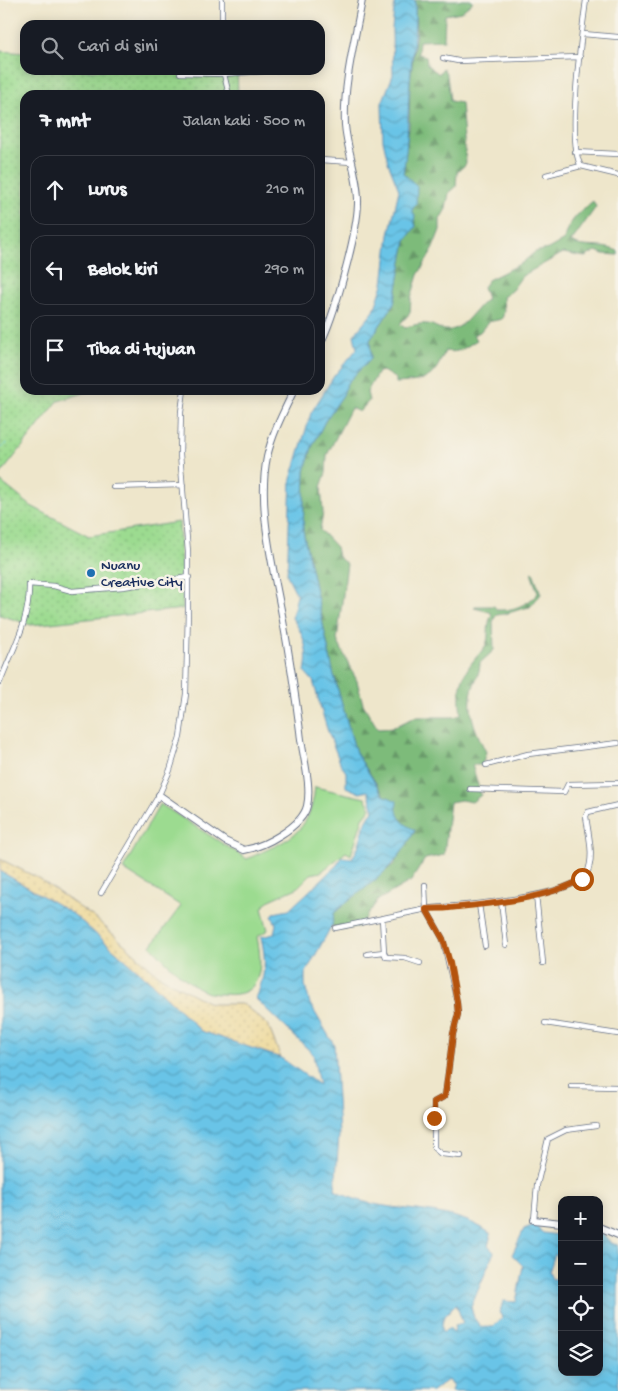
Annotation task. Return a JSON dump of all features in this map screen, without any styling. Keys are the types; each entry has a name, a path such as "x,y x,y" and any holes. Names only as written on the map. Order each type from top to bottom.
{"street":[{"path":"222,0 222,20"},
{"path":"325,335 338,291 358,204 345,126 346,96 362,0"},
{"path":"580,166 575,152 580,57 586,0"},
{"path":"582,34 618,37"},
{"path":"444,58 458,61 580,57"},
{"path":"224,75 228,90"},
{"path":"575,152 618,154"},
{"path":"325,160 352,162"},
{"path":"546,175 580,166 618,175"},
{"path":"101,893 159,795 177,750 182,723 187,658 189,576 183,485 181,412 183,395"},
{"path":"159,795 225,841 244,850 287,831 300,819 306,808 308,795 296,696 270,554 265,498 267,455 292,395"},
{"path":"113,487 183,485"},
{"path":"0,682 25,621 29,584 54,586 72,591 123,587 189,576"},
{"path":"486,765 528,754 618,743"},
{"path":"470,789 564,792 568,784 618,783"},
{"path":"336,928 426,909 501,901 567,887 582,879 590,866 586,816 588,812 618,805"},
{"path":"425,885 426,909 446,949 455,985 458,1010 445,1096 434,1102 434,1148 441,1154 461,1156"},
{"path":"536,895 543,963"},
{"path":"501,901 506,945"},
{"path":"479,904 485,946"},
{"path":"382,918 384,952 388,958 405,958 420,963"},
{"path":"367,954 384,952"},
{"path":"545,1023 618,1034"},
{"path":"571,1086 618,1087"},
{"path":"558,1223 534,1220 536,1186 548,1138 566,1130 596,1126"},
{"path":"603,1229 618,1234"}],"green space":[{"path":"415,0 472,0 472,3 461,12 445,15 444,40 419,41 418,54 426,56 427,65 439,74 443,68 447,75 450,101 461,103 466,164 457,172 456,187 449,193 446,209 440,219 440,230 431,253 418,275 411,298 410,313 400,324 405,328 418,324 429,324 448,330 461,325 487,299 483,287 488,280 522,263 535,252 548,249 564,240 571,223 593,201 596,207 571,242 581,246 605,247 618,251 618,255 603,254 596,251 585,257 563,253 522,276 512,290 503,297 504,312 502,319 488,322 480,332 473,335 477,340 459,351 445,351 437,368 422,380 396,383 396,379 383,371 378,372 367,392 369,401 359,412 351,408 327,455 326,473 321,487 323,512 320,530 336,547 338,557 347,564 337,640 357,681 363,704 378,729 392,728 415,717 455,717 461,714 461,685 469,666 486,645 489,622 492,615 490,612 474,608 475,606 494,606 497,610 503,610 525,604 538,593 531,573 533,572 541,594 530,607 496,615 493,622 494,650 480,663 472,692 471,711 474,725 486,752 482,765 472,765 481,795 472,802 461,800 450,802 444,855 425,859 411,881 378,900 359,927 335,930 332,925 334,913 394,864 415,831 403,823 356,753 334,676 303,531 305,471 312,447 325,421 343,395 347,383 371,358 370,340 394,304 406,240 416,226 403,173 409,127 410,82 416,32"},
{"path":"0,51 20,53 20,75 237,75 238,90 20,90 20,395 77,395 58,401 0,475"},
{"name":"Nuanu Creative City","path":"0,481 31,506 89,536 179,522 183,609 31,625 0,615"},
{"path":"315,787 365,798 371,808 363,818 351,855 346,852 321,872 311,874 297,888 270,900 262,908 268,930 257,937 260,959 257,978 253,986 246,991 236,994 211,993 197,987 176,971 151,946 181,906 123,869 160,804 247,859 285,841 302,826 308,816"}],"sand":[{"path":"0,859 38,878 95,918 161,977 211,1004 243,1004 268,1025 281,1058 201,1031 152,983 73,914 0,871"}],"water":[{"path":"395,0 415,0 407,138 403,173 417,186 416,204 412,210 416,226 406,240 394,304 370,340 371,358 347,383 343,395 325,421 312,447 305,471 303,531 334,676 356,753 383,795 397,801 397,811 400,819 415,830 398,857 389,867 334,913 332,925 305,974 305,985 310,1004 334,1045 339,1135 335,1190 353,1199 373,1204 455,1217 474,1223 491,1234 488,1246 494,1252 471,1307 474,1318 481,1327 493,1327 502,1318 500,1312 503,1301 516,1302 523,1266 512,1255 524,1229 534,1225 543,1233 558,1235 558,1257 555,1254 549,1272 552,1279 558,1279 558,1376 603,1376 603,1234 611,1243 618,1245 618,1391 451,1391 453,1384 448,1380 432,1391 0,1391 0,871 73,914 152,983 201,1031 281,1058 319,1085 313,1054 256,999 264,968 261,937 274,934 276,924 272,916 274,913 289,910 337,865 342,857 352,858 367,821 374,810 368,791 360,793 346,787 346,772 341,765 327,729 313,681 305,672 305,644 292,618 297,595 287,575 291,479 311,413 322,395 325,395 325,390 334,376 357,349 354,335 374,311 383,284 389,235 399,190 388,162 383,140 382,103 393,75 392,29","holes":["456,1304 463,1323 455,1325 454,1333 449,1327 443,1333 442,1324 447,1314"]}],"waterway":[{"path":"0,449 7,443"}],"place":[{"name":"Nuanu Creative City","path":"91,573"}],"route":[{"path":"434,1118 434,1102 445,1096 458,1010 455,985 443,939 431,922 426,909 452,908 536,895 567,887 582,879"}]}
